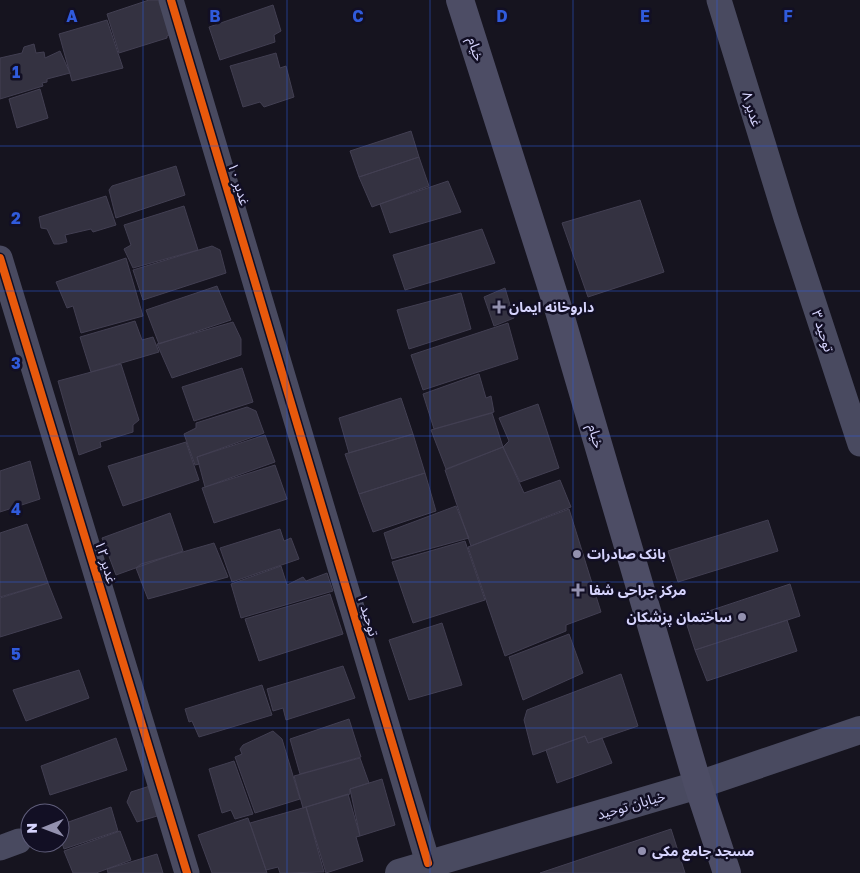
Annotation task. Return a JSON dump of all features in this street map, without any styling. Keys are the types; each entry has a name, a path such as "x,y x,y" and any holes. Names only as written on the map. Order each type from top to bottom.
{"main road":[{"name":"خیام","path":"460,0 560,311 698,785 726,873"}],"street":[{"name":"غدیر ۱۰","path":"171,0 283,375"},
{"name":"غدیر ۸","path":"719,0 786,218"},
{"name":"توحید ۳","path":"786,218 860,444"},
{"name":"غدیر ۱۲","path":"0,258 188,873"},
{"name":"توحید ۱","path":"283,375 428,864"},
{"name":"خیابان توحید","path":"399,873 698,785 860,730"}],"building":[{"path":"149,0 162,0 173,33 167,36 167,38 119,53 107,14"},
{"path":"273,5 281,31 274,35 275,42 220,60 209,27"},
{"path":"107,20 123,68 72,81 59,34"},
{"path":"34,44 36,53 44,52 45,58 60,51 70,73 47,79 47,82 42,83 43,86 0,99 0,58 22,53 24,47"},
{"path":"276,53 280,68 286,66 294,97 264,107 260,102 243,107 230,66"},
{"path":"40,89 48,118 17,128 9,99"},
{"path":"411,131 419,157 359,177 350,151"},
{"path":"419,157 429,186 372,207 359,177"},
{"path":"176,166 185,195 116,218 109,190 112,186"},
{"path":"448,181 461,212 390,233 380,204"},
{"path":"106,196 116,225 93,232 91,229 65,235 67,242 59,244 54,244 47,229 41,228 39,217"},
{"path":"640,200 664,272 588,297 562,223"},
{"path":"184,206 198,250 133,268 124,249 131,245 124,225"},
{"path":"482,229 495,263 405,290 393,255"},
{"path":"212,246 220,250 226,273 143,300 133,270"},
{"path":"126,258 143,316 81,333 73,306 67,308 56,282"},
{"path":"217,286 231,320 159,344 146,310"},
{"name":"داروخانه ایمان","path":"505,288 514,318 494,326 484,297"},
{"path":"461,293 471,329 409,349 397,310"},
{"path":"135,321 142,340 153,337 159,352 91,372 80,337"},
{"path":"233,322 241,339 241,355 172,378 157,344"},
{"path":"508,323 518,359 423,390 411,355"},
{"path":"121,364 139,420 133,425 133,432 100,442 101,447 79,455 58,381"},
{"path":"242,368 253,402 194,421 182,387"},
{"path":"479,374 486,398 491,396 494,412 434,429 423,394"},
{"path":"401,398 413,434 349,453 339,418"},
{"path":"538,404 559,468 520,482 503,447 509,441 499,418"},
{"path":"247,407 256,411 264,433 197,457 199,464 195,465 184,434 196,428 196,423"},
{"path":"492,413 503,447 446,469 431,430"},
{"path":"413,434 425,473 359,494 345,454"},
{"path":"265,435 275,462 205,487 197,457"},
{"path":"186,442 199,480 123,506 108,466"},
{"path":"503,447 524,493 560,480 571,507 471,546 445,470"},
{"path":"30,461 40,499 0,512 0,471"},
{"path":"275,465 287,499 214,523 202,488"},
{"path":"425,473 436,511 373,532 359,494"},
{"path":"456,506 469,538 392,559 384,533"},
{"path":"569,509 601,612 566,625 566,631 505,656 468,547"},
{"path":"170,513 183,551 116,575 102,538"},
{"path":"768,520 778,551 678,582 668,551"},
{"path":"27,524 48,583 0,597 0,533"},
{"path":"280,529 284,541 291,538 299,559 232,582 220,548"},
{"path":"465,541 485,600 413,623 392,562"},
{"path":"214,543 228,577 148,599 136,568 141,564"},
{"path":"281,566 287,585 303,577 306,581 327,573 333,591 241,618 231,584"},
{"path":"48,583 62,618 0,637 0,598"},
{"name":"ساختمان پزشکان","path":"790,584 800,616 695,650 685,619"},
{"path":"330,594 343,634 259,661 245,619"},
{"path":"787,620 797,651 707,681 695,650"},
{"path":"442,623 462,685 409,700 389,640"},
{"path":"569,634 583,673 523,700 509,657"},
{"path":"343,666 355,698 286,720 283,708 273,711 267,689"},
{"path":"79,670 89,698 26,721 13,690"},
{"path":"621,674 638,726 588,743 585,736 533,755 524,720 527,710"},
{"path":"262,685 272,715 199,737 192,721 189,722 185,709"},
{"path":"349,719 361,757 300,774 290,739"},
{"path":"273,731 282,739 300,799 255,813 235,757 242,754 240,749 243,745"},
{"path":"585,736 588,743 602,738 612,763 557,783 546,750"},
{"path":"116,738 127,770 50,795 41,766"},
{"path":"360,758 369,783 350,789 350,794 303,808 294,776"},
{"path":"234,761 253,814 235,819 231,810 222,813 209,769"},
{"path":"382,779 395,825 360,836 350,789"},
{"path":"153,785 164,814 137,822 127,802 131,792"},
{"path":"348,794 360,836 356,837 363,861 326,873 306,807"},
{"path":"111,807 118,831 70,847 70,821"},
{"path":"306,807 324,872 280,873 278,867 266,870 250,823"},
{"path":"248,818 267,873 212,873 198,835"},
{"name":"مسجد جامع مکی","path":"671,829 685,873 540,873"},
{"path":"120,831 131,860 96,873 73,873 65,853 70,853 70,849"},
{"path":"157,854 163,873 108,873 107,869"}],"cycle path":[{"path":"171,0 428,863"},
{"path":"0,258 187,873"}],"place":[{"name":"داروخانه ایمان","path":"499,307"},
{"name":"بانک صادرات","path":"577,554"},
{"name":"مرکز جراحی شفا","path":"578,590"},
{"name":"ساختمان پزشکان","path":"742,617"},
{"name":"مسجد جامع مکی","path":"642,851"}]}
